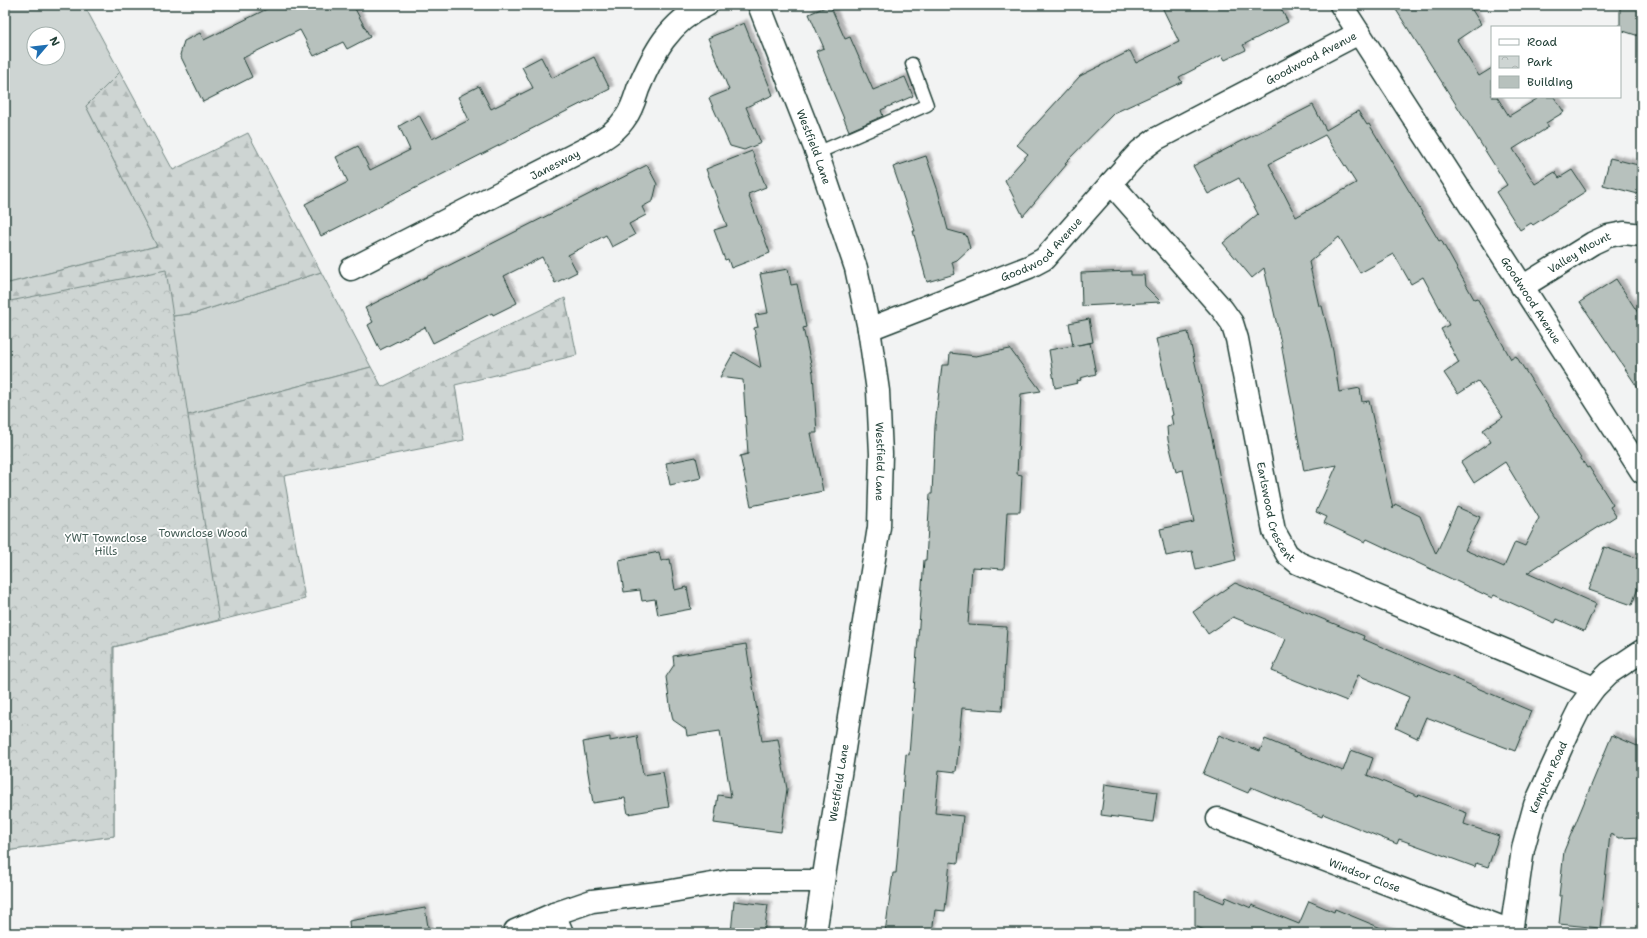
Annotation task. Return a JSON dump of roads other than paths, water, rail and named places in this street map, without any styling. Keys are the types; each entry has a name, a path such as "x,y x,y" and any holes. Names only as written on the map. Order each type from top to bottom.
{"street":[{"name":"Janesway","path":"351,269 594,145 612,134 626,117 652,58 661,42 672,29 686,17 706,5"},
{"name":"Westfield Lane","path":"758,5 817,153 856,268 869,329 878,391 881,454 879,526 815,933"},
{"path":"1341,5 1359,33"},
{"name":"Goodwood Avenue","path":"869,329 1029,267 1044,259 1057,247 1140,151 1156,139 1359,33 1642,472"},
{"name":"Earlswood Crescent","path":"1111,183 1222,309 1232,323 1237,339 1274,532 1287,554 1298,563 1594,688"},
{"name":"Valley Mount","path":"1522,287 1593,243 1608,236 1624,233 1642,235"},
{"name":"Kempton Road","path":"1511,932 1523,849 1535,805 1581,706 1594,688 1610,673 1642,651"},
{"name":"Windsor Close","path":"1218,819 1511,932"},
{"path":"515,931 558,923 592,901 666,892 729,881 823,880"}],"lane":[{"path":"817,153 927,105 912,64"}],"park label":[{"name":"Townclose Wood","path":"203,533"},
{"name":"YWT Townclose Hills","path":"106,544"}]}
